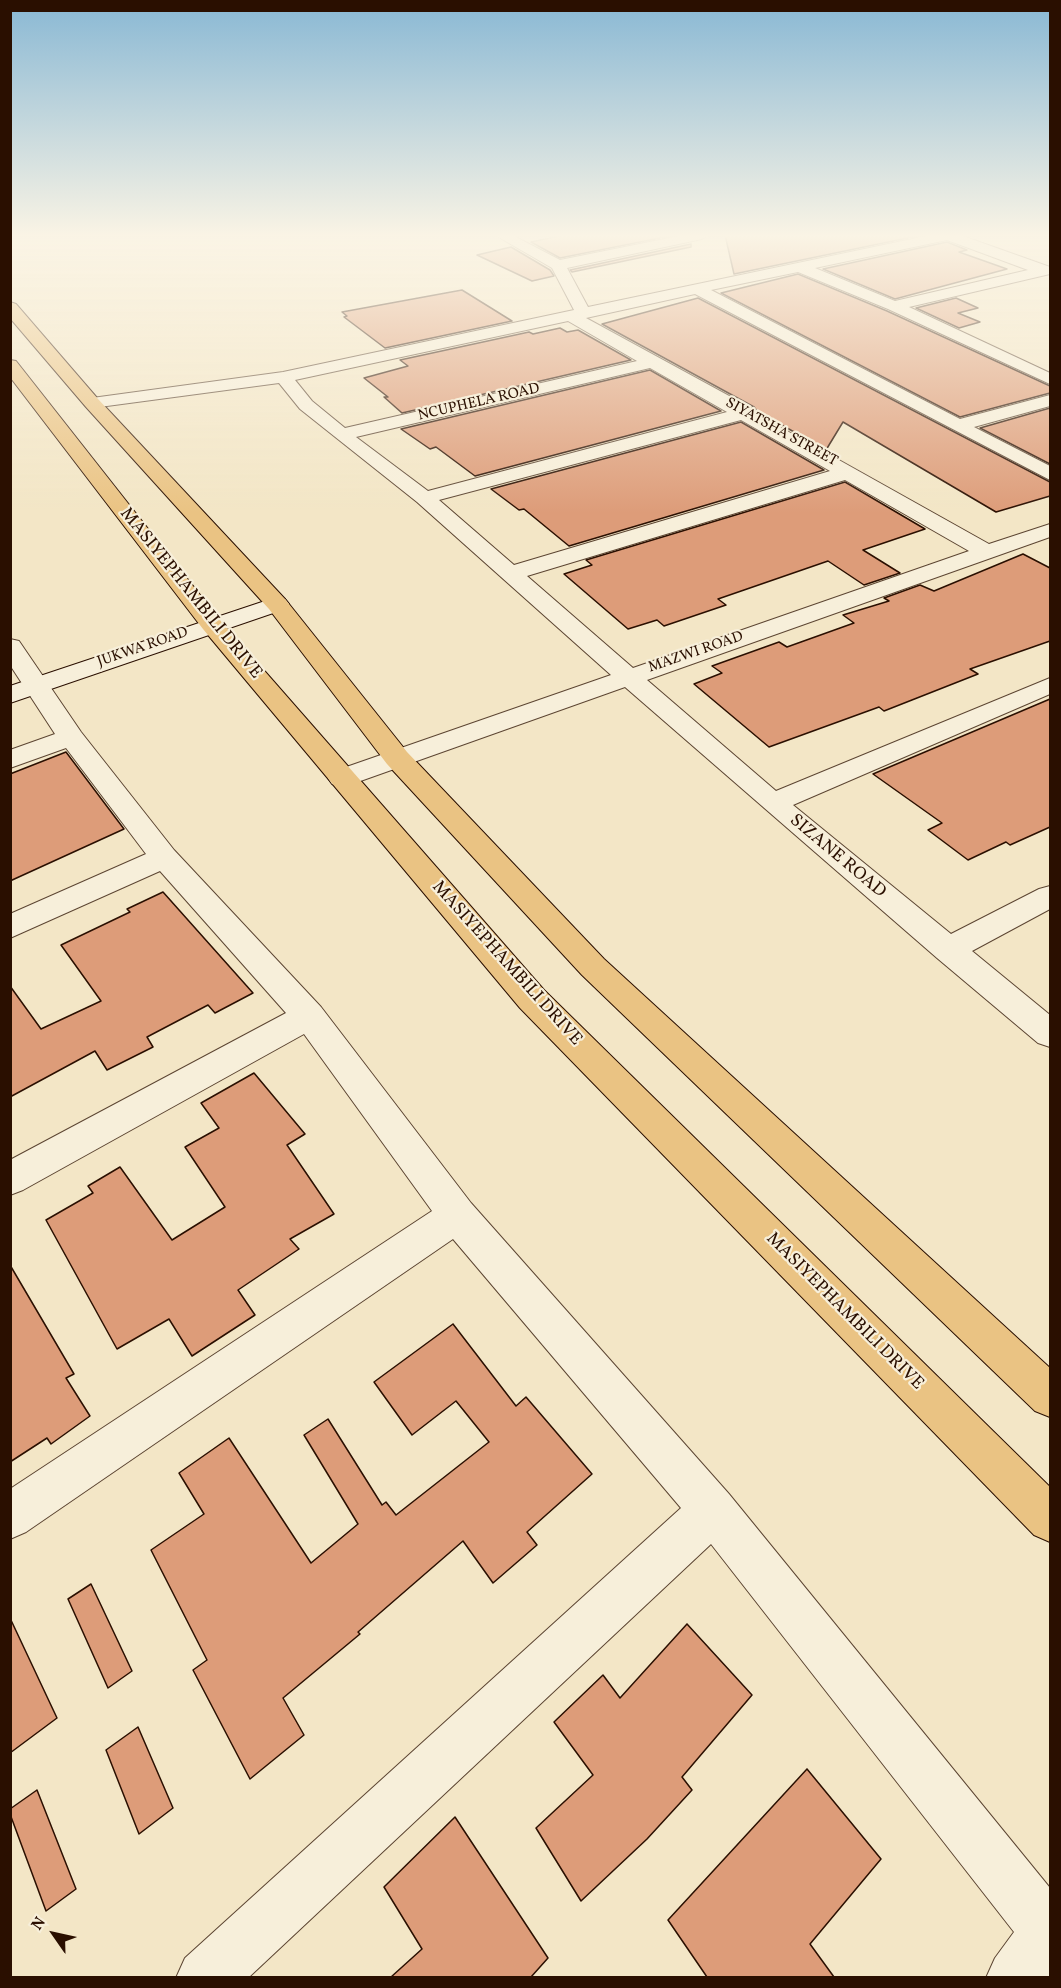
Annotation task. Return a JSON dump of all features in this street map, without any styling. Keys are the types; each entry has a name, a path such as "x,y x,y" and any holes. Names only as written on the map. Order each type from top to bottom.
{"main road":[{"path":"28,328 93,403 277,604 397,758 593,967 1050,1396"},
{"name":"MASIYEPHAMBILI DRIVE","path":"10,364 211,624 532,999 1050,1519"}],"street":[{"path":"93,403 283,377 517,328"},
{"name":"SIYATSHA STREET","path":"598,328 653,362 989,553"},
{"path":"771,328 1050,474"},
{"path":"941,328 1050,379"},
{"name":"NCUPHELA ROAD","path":"341,435 653,362"},
{"name":"SIZANE ROAD","path":"283,377 306,405 341,435 424,498 773,803 1050,1034"},
{"path":"960,425 1050,400"},
{"path":"424,498 747,414"},
{"path":"509,574 850,472"},
{"name":"MAZWI ROAD","path":"342,778 627,676 989,553 1050,530"},
{"name":"JUKWA ROAD","path":"24,690 211,624 277,604"},
{"path":"10,646 24,690 71,737 164,857 309,1016 457,1215 713,1510 1050,1932 1015,1977"},
{"path":"773,803 1050,685"},
{"path":"10,760 71,737"},
{"path":"10,927 164,857"},
{"path":"948,950 1050,896"},
{"path":"10,1179 309,1016"},
{"path":"10,1516 457,1215"},
{"path":"205,1977 713,1510"}],"building":[{"path":"358,328 480,328 385,348"},
{"path":"560,328 567,332 578,330 631,360 402,413 384,397 388,397 364,378 408,366 400,360 529,332 533,334"},
{"path":"609,328 755,328 1050,482 1050,496 996,512 843,422 826,450 757,411 754,407"},
{"path":"788,328 923,328 1050,386 1050,393 960,417"},
{"path":"650,370 721,411 475,476 436,447 430,449 401,429"},
{"path":"1050,408 1050,464 980,428"},
{"path":"741,422 824,470 569,546 524,509 519,510 491,489"},
{"path":"845,482 925,529 863,550 900,573 864,585 828,561 718,599 726,605 664,626 657,620 628,629 564,574 592,565 586,560"},
{"path":"1023,554 1050,568 1050,641 970,669 978,674 884,711 879,707 769,747 694,684 722,673 712,666 779,642 787,647 854,623 843,615 889,601 884,598 920,585 934,591"},
{"path":"1050,699 1050,827 1010,845 1006,842 968,860 928,830 942,823 873,774"},
{"path":"66,752 124,829 10,881 10,774"},
{"path":"163,892 253,993 215,1013 208,1005 147,1037 153,1047 107,1070 95,1051 10,1097 10,986 41,1029 101,1001 61,945 130,912 127,909"},
{"path":"254,1073 305,1134 287,1145 334,1214 290,1239 299,1249 238,1290 255,1315 192,1356 169,1319 117,1349 46,1220 93,1193 88,1186 120,1167 172,1240 225,1207 185,1147 219,1128 201,1103"},
{"path":"10,1265 74,1374 66,1378 90,1416 51,1444 47,1438 10,1462"},
{"path":"453,1324 516,1406 526,1397 592,1474 527,1532 537,1545 493,1583 463,1541 358,1632 360,1634 283,1698 304,1735 250,1779 193,1670 207,1660 151,1550 204,1514 179,1473 229,1438 311,1563 358,1524 304,1435 328,1419 382,1505 386,1502 396,1515 489,1442 456,1401 412,1435 374,1382"},
{"path":"91,1584 132,1671 108,1688 68,1599"},
{"path":"10,1618 57,1718 10,1753"},
{"path":"687,1624 752,1695 682,1777 692,1790 647,1839 581,1901 536,1828 593,1775 554,1722 603,1675 620,1698"},
{"path":"138,1727 173,1808 139,1834 106,1750"},
{"path":"807,1769 881,1859 810,1944 834,1977 707,1977 668,1920"},
{"path":"37,1790 76,1889 46,1911 10,1814 10,1809"},
{"path":"455,1817 548,1958 531,1977 391,1977 422,1949 384,1887"}]}
